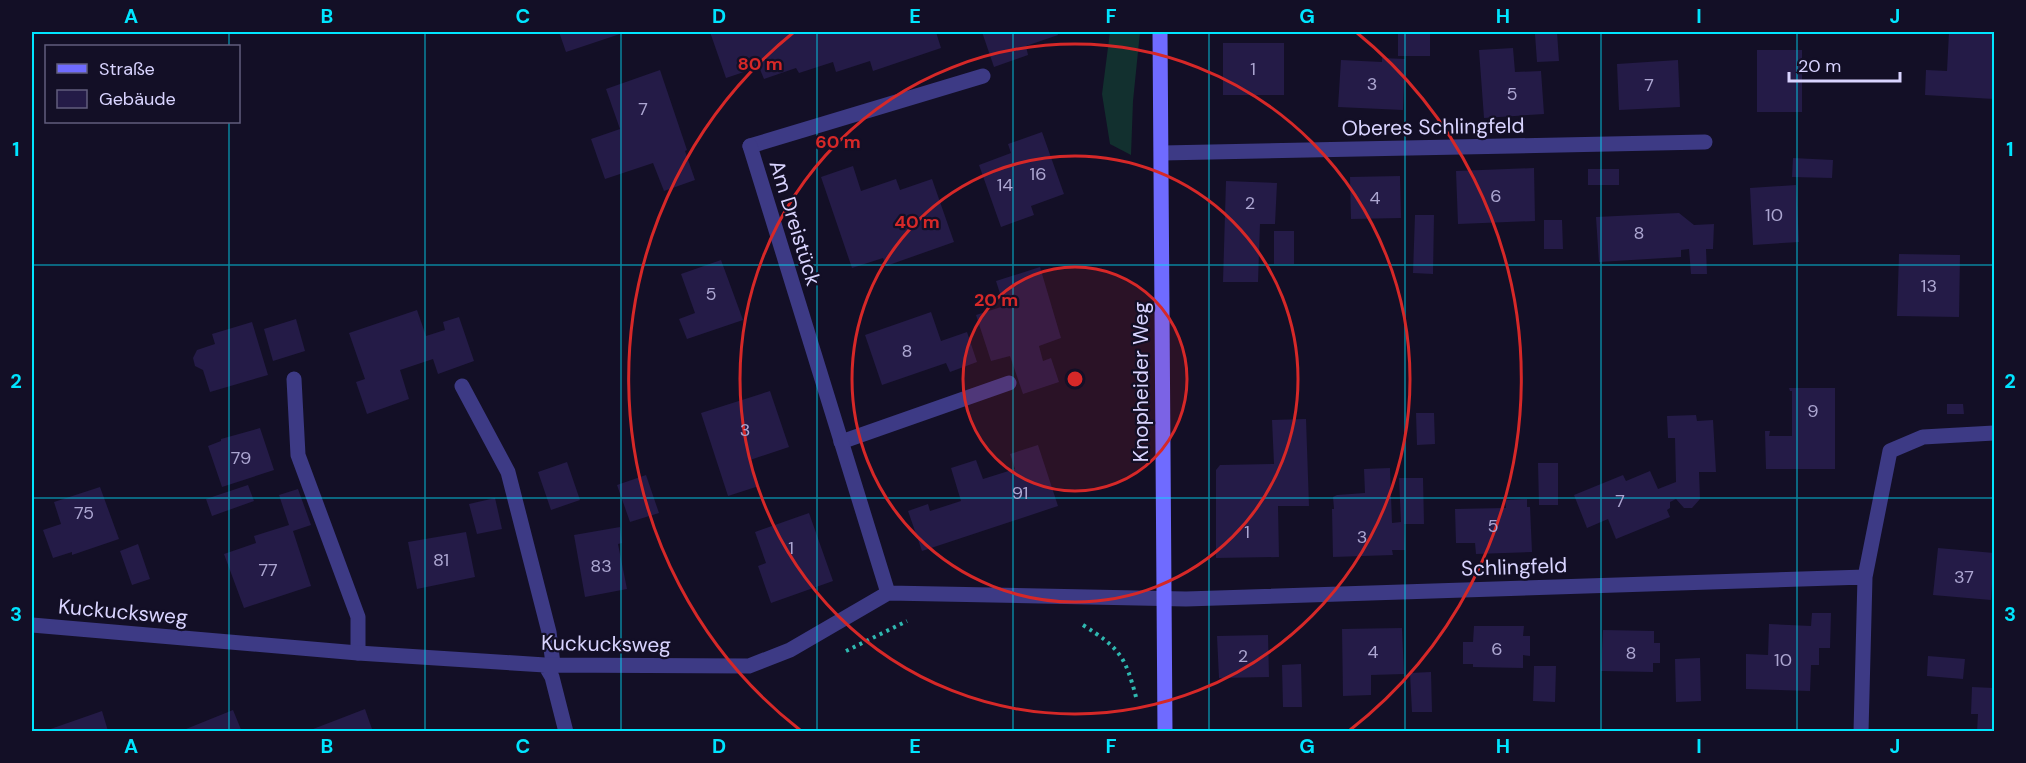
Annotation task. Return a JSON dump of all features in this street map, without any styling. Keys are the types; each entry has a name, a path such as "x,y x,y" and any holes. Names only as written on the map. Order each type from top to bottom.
{"main road":[{"name":"Knopheider Weg","path":"1160,32 1165,732"}],"street":[{"name":"Am Dreistück","path":"888,592 750,146 983,76"},
{"name":"Oberes Schlingfeld","path":"1162,153 1705,142"},
{"path":"294,379 298,455 357,617 358,653"},
{"path":"841,442 1009,383"},
{"path":"462,386 508,472 549,632 549,665 566,732"},
{"path":"1861,732 1865,577 1890,451 1923,437 1995,433"},
{"name":"Schlingfeld","path":"1163,598 1865,577"},
{"path":"888,592 1163,598"},
{"name":"Kuckucksweg","path":"32,625 358,653 549,665 749,666 790,650 888,592"}],"path":[{"path":"838,656 916,616"},
{"path":"1078,622 1120,652 1131,678 1136,699"}],"green space":[{"path":"1110,32 1140,32 1133,101 1131,155 1110,144 1102,94"}],"building":[{"path":"559,32 626,32 566,52"},
{"path":"710,32 936,32 941,48 873,71 870,61 836,72 833,62 799,73 796,68 764,79 759,67 726,78"},
{"path":"982,32 1057,32 1058,35 1026,46 1028,55 994,67"},
{"path":"1398,32 1430,32 1430,56 1398,56"},
{"path":"1526,32 1557,32 1559,61 1537,62 1535,34 1526,34"},
{"path":"1949,32 1994,32 1994,99 1925,95 1926,70 1947,71"},
{"path":"1223,43 1284,43 1284,95 1223,95"},
{"path":"1513,48 1515,72 1541,71 1544,114 1484,118 1479,50"},
{"path":"1757,50 1802,50 1802,112 1757,112"},
{"path":"1382,58 1405,59 1403,110 1338,107 1341,60 1382,62"},
{"path":"1678,60 1680,107 1619,110 1617,64"},
{"path":"660,70 695,180 664,191 653,163 605,179 591,139 620,129 606,89"},
{"path":"1042,132 1064,194 1031,206 1034,215 1001,227 979,165 1011,153 1008,144"},
{"path":"1793,158 1833,160 1832,178 1792,177"},
{"path":"853,166 861,191 896,179 900,190 932,179 954,242 886,266 883,258 852,268 821,177"},
{"path":"1534,168 1535,221 1458,224 1456,171"},
{"path":"1588,169 1619,169 1619,185 1588,185"},
{"path":"1400,176 1401,218 1351,219 1350,177"},
{"path":"1226,181 1277,183 1275,224 1260,224 1258,282 1223,282"},
{"path":"1796,185 1799,242 1753,245 1750,188"},
{"path":"1679,213 1694,225 1714,224 1713,249 1706,249 1707,274 1691,274 1689,249 1681,250 1681,257 1599,262 1596,217"},
{"path":"1415,215 1434,215 1433,274 1413,273"},
{"path":"1544,220 1562,220 1563,249 1544,249"},
{"path":"1274,231 1294,231 1294,264 1274,264"},
{"path":"1899,254 1960,255 1959,317 1897,316"},
{"path":"721,260 743,320 687,339 679,319 695,313 681,274"},
{"path":"1040,267 1061,338 1039,346 1043,361 1051,358 1059,382 1023,394 1010,356 991,361 976,315 1004,306 996,281"},
{"path":"417,310 426,336 445,330 443,322 459,317 474,361 438,374 433,359 400,370 409,399 367,414 356,382 365,379 349,333"},
{"path":"931,312 941,341 967,332 977,362 950,372 946,363 882,385 865,335"},
{"path":"296,319 305,351 273,361 264,329"},
{"path":"252,322 268,375 210,392 203,370 195,366 193,358 197,350 215,344 212,334"},
{"path":"1789,388 1835,388 1835,469 1766,469 1765,431 1770,431 1769,436 1792,436 1792,391"},
{"path":"770,391 789,447 750,460 759,486 728,496 701,413"},
{"path":"1947,404 1963,404 1964,414 1947,414"},
{"path":"1416,413 1434,413 1435,444 1417,445"},
{"path":"1696,415 1697,421 1713,420 1716,472 1699,472 1700,499 1692,508 1684,508 1676,499 1670,502 1670,508 1667,510 1670,517 1616,539 1608,519 1587,528 1574,495 1623,475 1626,481 1650,471 1658,489 1676,482 1675,438 1668,438 1667,416"},
{"path":"1306,419 1309,506 1278,506 1279,557 1216,558 1216,470 1220,465 1274,464 1272,420"},
{"path":"260,428 274,470 222,487 208,446 221,439"},
{"path":"1038,445 1058,506 922,551 908,511 928,504 930,511 961,501 951,468 976,460 983,479 1015,469 1010,454"},
{"path":"567,462 580,500 551,510 538,472"},
{"path":"1538,463 1558,463 1558,505 1539,505"},
{"path":"1390,468 1392,523 1401,522 1399,478 1423,478 1424,524 1404,524 1405,550 1392,550 1393,555 1333,557 1333,497 1365,493 1364,469"},
{"path":"646,475 659,513 630,522 617,485"},
{"path":"248,485 254,501 212,516 206,499"},
{"path":"100,487 119,539 72,555 72,552 53,558 43,530 61,524 54,502"},
{"path":"298,489 311,525 293,531 311,586 244,608 224,554 256,543 254,536 289,525 279,495"},
{"path":"495,498 502,529 477,534 469,504"},
{"path":"1527,499 1527,507 1530,507 1532,552 1476,554 1475,543 1456,543 1455,509 1506,508 1505,500"},
{"path":"809,513 833,581 771,603 758,566 766,563 755,532"},
{"path":"620,527 622,543 618,544 627,589 585,597 574,535"},
{"path":"466,532 475,577 417,589 408,542"},
{"path":"138,544 150,579 132,585 120,551"},
{"path":"1938,548 1994,553 1991,600 1933,595"},
{"path":"1812,613 1831,613 1830,648 1819,648 1819,665 1811,665 1810,691 1746,689 1746,654 1768,655 1769,624 1811,626"},
{"path":"1474,626 1524,626 1523,636 1530,636 1530,656 1523,655 1523,668 1473,667 1473,664 1463,664 1463,642 1473,642"},
{"path":"1402,628 1404,674 1371,675 1371,695 1343,696 1342,629"},
{"path":"1603,630 1654,631 1654,643 1660,643 1660,663 1653,663 1653,672 1601,671"},
{"path":"1268,635 1269,677 1219,678 1217,636"},
{"path":"1928,656 1965,659 1963,679 1927,676"},
{"path":"1700,658 1701,701 1676,702 1675,659"},
{"path":"1301,664 1302,707 1283,707 1282,665"},
{"path":"1534,666 1556,666 1555,702 1533,701"},
{"path":"1431,672 1432,712 1412,712 1410,673"},
{"path":"1972,687 1994,688 1994,732 1977,732 1978,714 1971,714"},
{"path":"365,709 373,732 308,732 308,731"},
{"path":"233,710 242,732 187,732 186,729"},
{"path":"102,711 108,731 115,729 116,732 42,732"}]}
